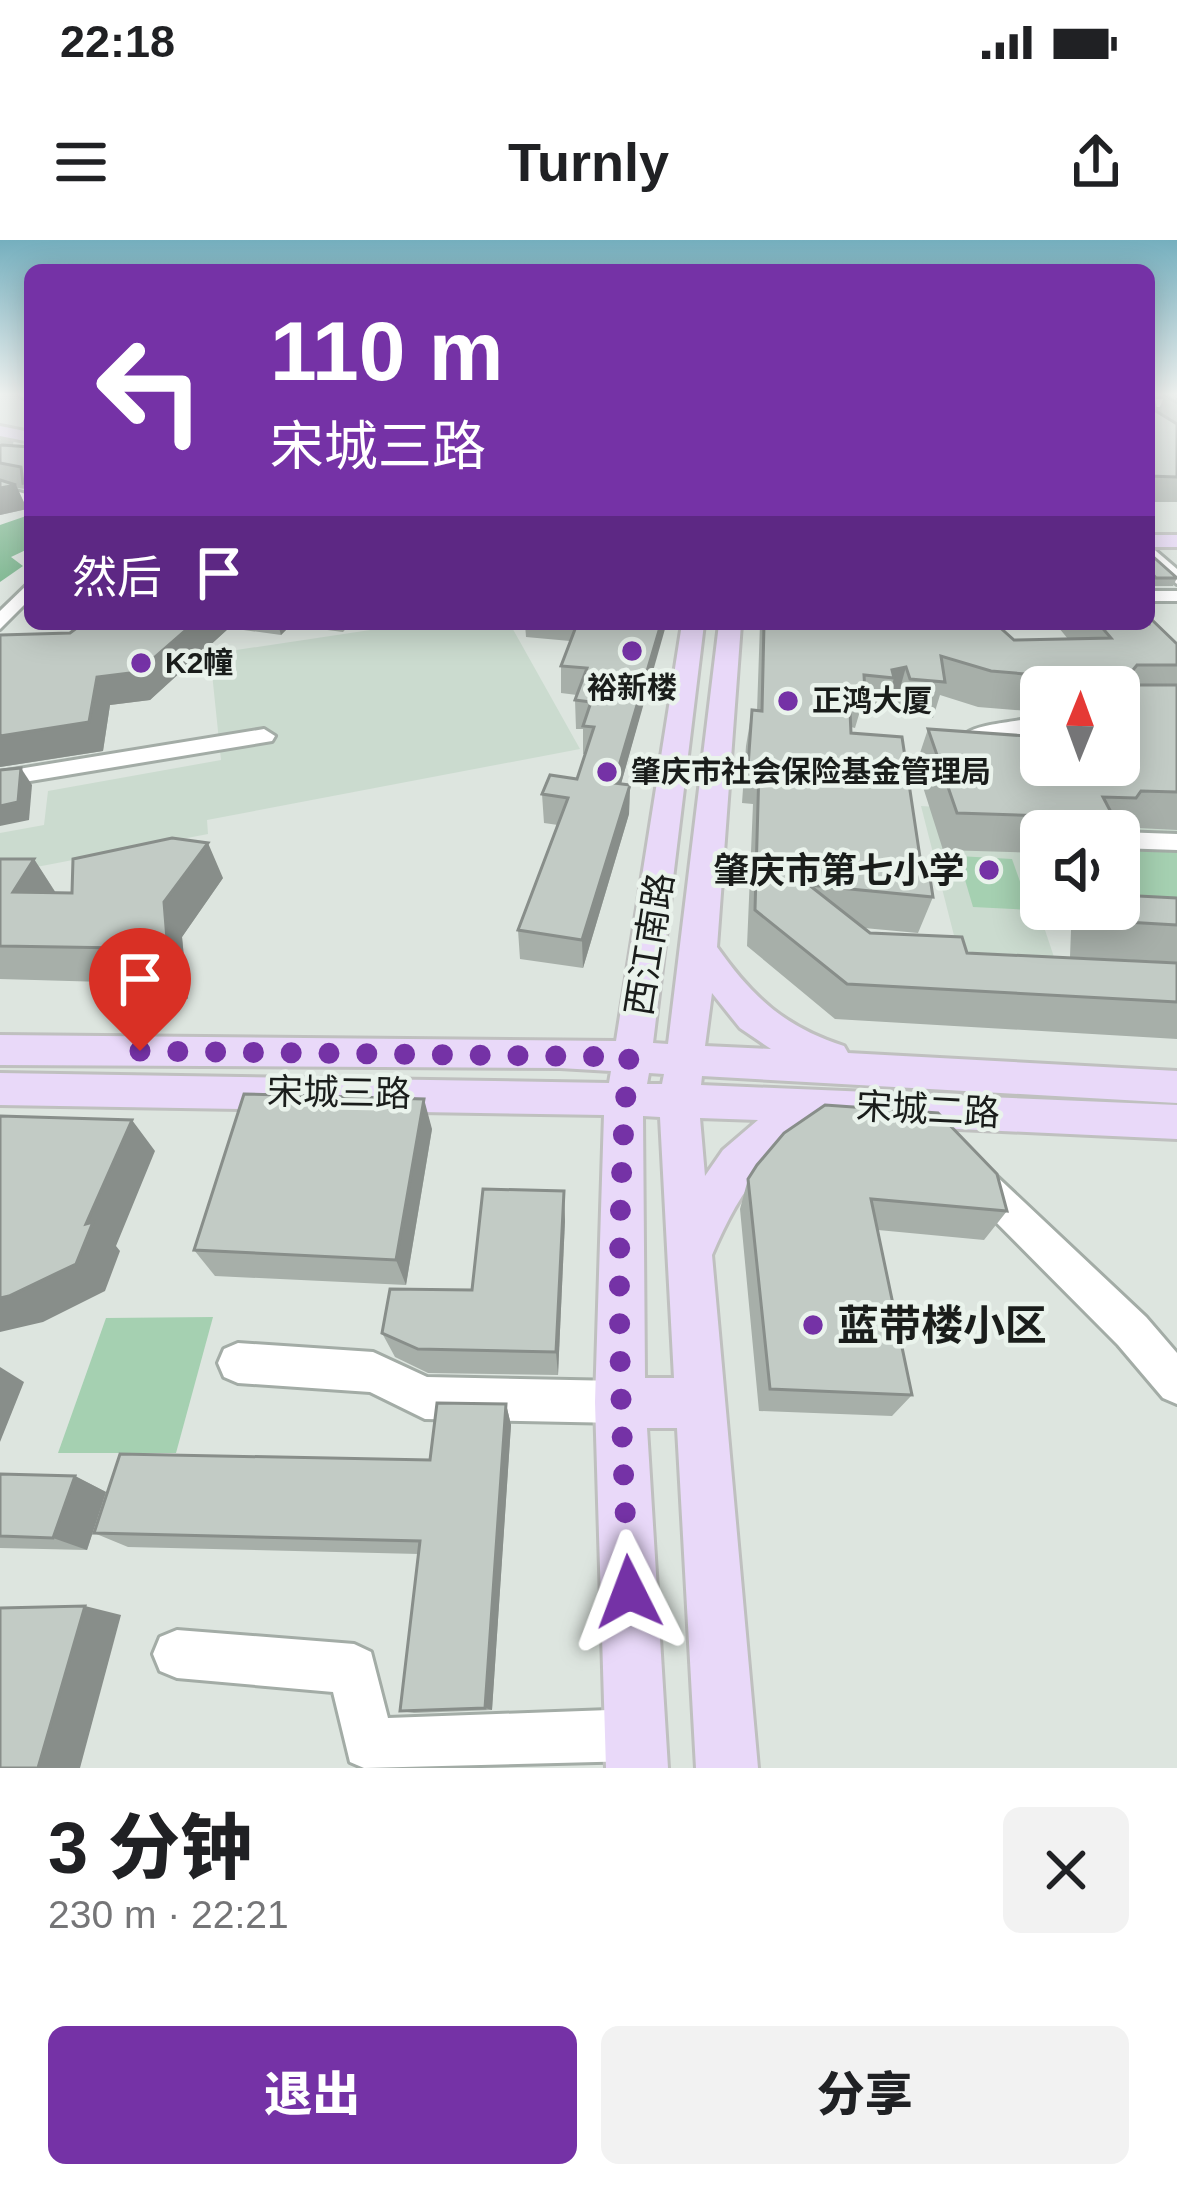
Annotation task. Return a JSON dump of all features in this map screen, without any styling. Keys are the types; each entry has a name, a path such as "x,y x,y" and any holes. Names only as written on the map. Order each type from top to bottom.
{"main road":[{"name":"西江南路","path":"636,1751 620,1402 621,1134 693,630"},
{"name":"西江南路","path":"727,1768 688,1262 682,1081 700,949 729,630"},
{"path":"662,870 706,875"},
{"path":"700,949 745,1014 771,1034 877,1071"},
{"name":"宋城三路","path":"0,1049 682,1081"},
{"name":"宋城二路","path":"682,1081 877,1071 1177,1088"},
{"name":"宋城三路","path":"0,1090 354,1091 627,1078"},
{"name":"宋城二路","path":"682,1081 832,1105 1177,1122"},
{"path":"688,1262 719,1184 747,1150 778,1124 832,1105"},
{"path":"620,1402 698,1404"}],"street":[{"path":"0,623 16,598"},
{"path":"978,733 1020,731"},
{"path":"0,779 264,736"},
{"path":"1140,841 1177,842"},
{"path":"913,1107 950,1150 1132,1331 1177,1384"},
{"path":"238,1363 373,1372 425,1398 620,1402"},
{"path":"177,1654 354,1669 368,1744 636,1751"}],"shaded area":[{"path":"370,630 513,630 580,749 207,820 208,834 0,874 0,833 44,825 48,791 221,760 210,654"},
{"name":"肇庆市第七小学","path":"1177,797 1177,923 1140,921 1140,810 1066,810"},
{"name":"肇庆市第七小学","path":"921,806 1020,812 1020,930 1045,930 1058,969 961,963"}],"green space":[{"path":"24,517 24,551 11,557 23,566 0,582 0,525"},
{"path":"1140,848 1177,850 1177,915 1140,904"},
{"path":"958,856 1012,859 1020,882 1020,909 973,907"},
{"path":"213,1317 176,1453 58,1453 106,1318"}],"building":[{"path":"1155,464 1177,464 1177,477 1155,476"},
{"path":"1155,558 1177,578 1156,578"},
{"path":"1155,623 1177,644 1177,665 1020,666 1020,674 991,671 941,656 945,682 910,679 906,667 892,670 894,678 864,675 865,692 849,691 851,733 902,737 921,864 928,865 933,897 809,885 870,933 962,937 967,953 1177,963 1177,1002 847,984 755,910 759,768 748,767 752,710 762,711 764,630 1003,630 1014,640 1111,638 1104,630 1155,630"},
{"path":"186,630 138,672 97,677 89,722 0,736 0,635"},
{"path":"575,630 659,630 614,783 630,785 582,940 518,930 568,798 542,794 550,775 577,779 594,727 583,726 591,702 575,700 587,668 561,666"},
{"path":"1140,685 1177,685 1177,792 1103,797 1110,810 957,813 928,729 1020,736 1020,786 1140,786"},
{"path":"21,768 18,802 0,806 0,770"},
{"path":"172,838 208,843 164,902 169,965 127,962 122,948 0,946 0,859 34,859 13,892 72,893 73,859"},
{"path":"1140,896 1177,898 1177,925 1140,923"},
{"path":"244,1094 424,1099 396,1260 194,1250"},
{"name":"蓝带楼小区","path":"825,1105 938,1113 997,1174 1007,1211 871,1199 912,1395 770,1389 748,1179 784,1133"},
{"path":"0,1116 132,1120 86,1224 93,1222 76,1264 0,1298"},
{"path":"483,1189 564,1191 556,1352 418,1349 382,1333 390,1289 472,1290"},
{"path":"437,1403 506,1404 485,1708 400,1711 420,1541 94,1533 120,1454 430,1460"},
{"path":"0,1474 75,1476 53,1538 0,1536"},
{"path":"85,1606 38,1768 0,1768 0,1608"}],"place":[{"name":"裕新楼","path":"632,651"},
{"name":"K2幢","path":"141,663"},
{"name":"正鸿大厦","path":"788,701"},
{"name":"肇庆市社会保险基金管理局","path":"607,772"},
{"name":"肇庆市第七小学","path":"989,870"},
{"name":"蓝带楼小区","path":"813,1325"}],"route":[{"path":"140,1051 629,1057 621,1134 620,1402 629,1592"}]}
